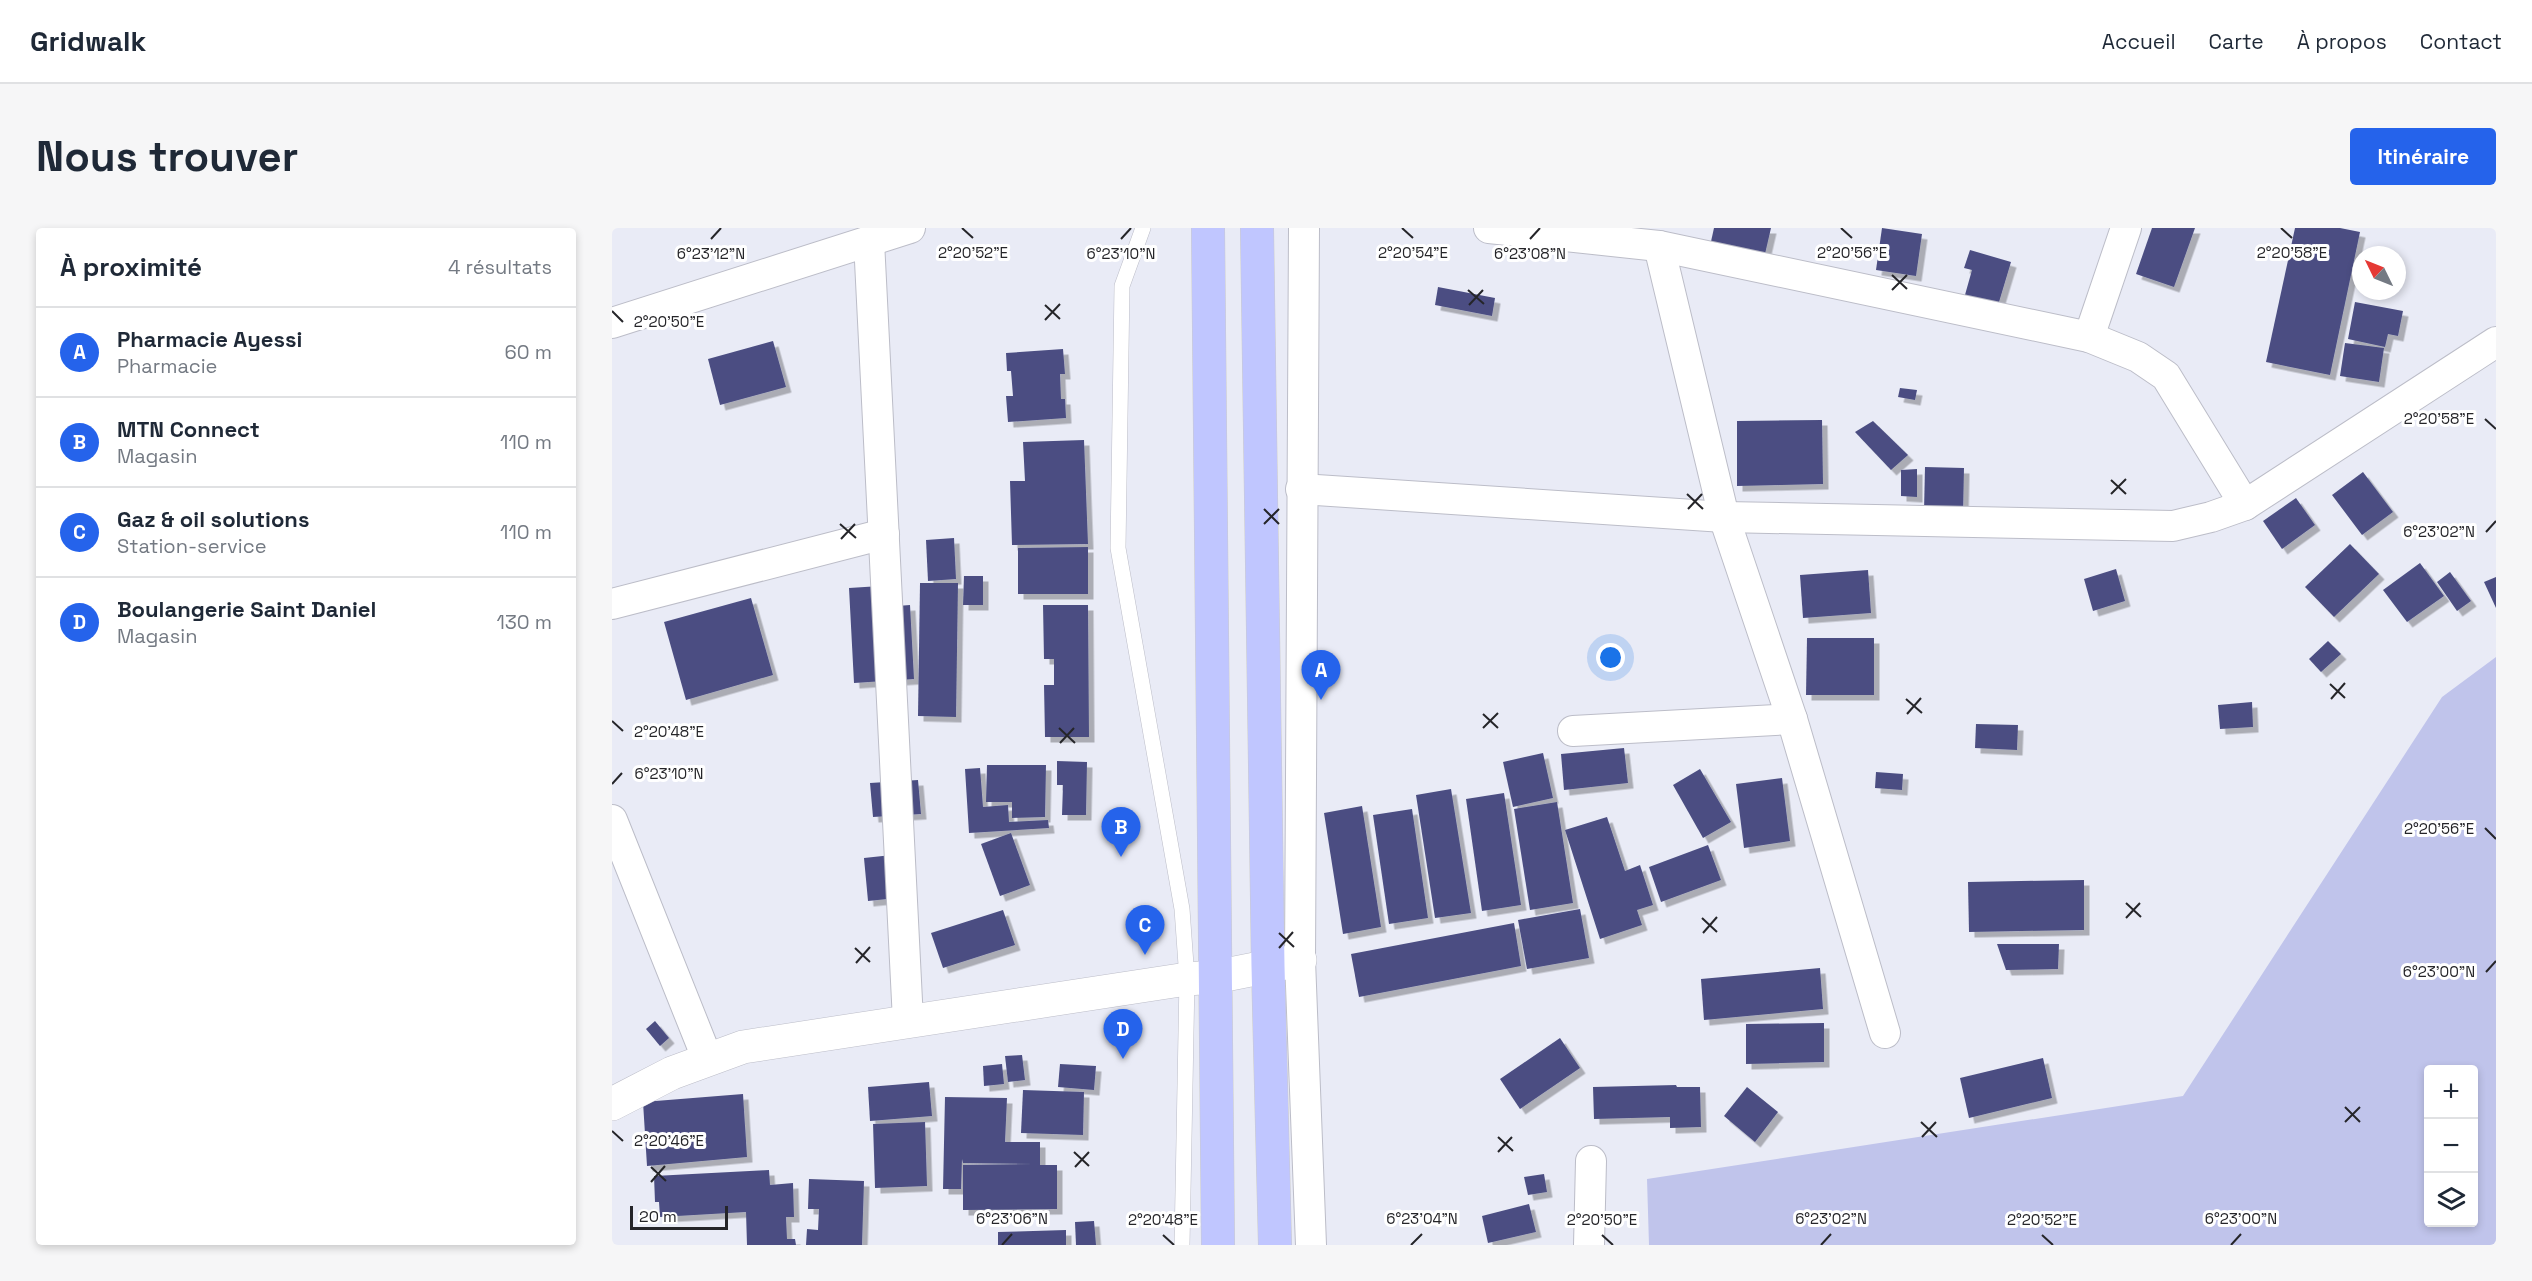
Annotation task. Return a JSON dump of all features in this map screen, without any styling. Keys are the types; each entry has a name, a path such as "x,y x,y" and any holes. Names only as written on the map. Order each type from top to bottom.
{"highway":[{"path":"1208,228 1201,978 1218,1245"},
{"path":"1257,228 1268,966 1275,1245"}],"main road":[{"path":"612,1104 672,1073 743,1047 1201,978 1300,960"}],"street":[{"path":"612,323 829,241 869,241 910,228"},
{"path":"1304,228 1300,960 1311,1245"},
{"path":"1489,228 1608,234 2089,337 2138,357 2166,376 2245,505"},
{"path":"2089,337 2126,228"},
{"path":"869,241 908,1021"},
{"path":"1659,246 1724,518 1792,719 1886,1033"},
{"path":"1301,489 1724,518 2173,526 2211,517 2245,505 2496,342"},
{"path":"612,604 884,534"},
{"path":"1573,731 1792,719"},
{"path":"612,820 707,1059"},
{"path":"1588,1245 1592,1161"}],"lane":[{"path":"1143,228 1122,286 1118,548 1182,909 1201,978 1182,1245"}],"shaded area":[{"path":"2496,657 2496,1245 1649,1245 1647,1179 2183,1096 2442,697"}],"building":[{"path":"1714,228 1771,228 1762,267 1708,255"},
{"path":"1882,228 1922,234 1916,276 1876,270"},
{"path":"2152,228 2195,228 2174,287 2136,274"},
{"path":"2295,228 2340,228 2360,232 2357,246 2352,246 2352,270 2330,375 2266,362"},
{"path":"1970,250 2011,262 1996,312 1963,302 1972,270 1964,268"},
{"path":"1438,287 1495,298 1492,316 1435,305"},
{"path":"2355,302 2403,311 2398,336 2388,334 2385,347 2348,339"},
{"path":"773,341 786,387 720,405 708,359"},
{"path":"2345,343 2384,348 2379,382 2340,376"},
{"path":"1063,349 1065,374 1060,374 1061,399 1065,399 1066,418 1008,422 1006,396 1013,396 1011,371 1007,371 1006,353"},
{"path":"1900,388 1917,390 1915,400 1898,397"},
{"path":"1822,420 1823,484 1737,486 1737,421"},
{"path":"1873,421 1908,455 1891,470 1855,432"},
{"path":"1084,440 1088,544 1012,545 1010,481 1025,481 1023,442"},
{"path":"1925,467 1964,468 1963,513 1924,512"},
{"path":"1917,469 1917,497 1901,496 1901,470"},
{"path":"2363,472 2393,512 2362,535 2332,495"},
{"path":"2296,498 2315,525 2282,549 2263,521"},
{"path":"954,538 956,579 928,581 926,540"},
{"path":"2350,544 2379,574 2334,617 2305,587"},
{"path":"1088,547 1088,594 1018,594 1018,548"},
{"path":"2420,563 2444,596 2407,622 2383,590"},
{"path":"2116,569 2125,601 2093,611 2084,579"},
{"path":"1868,570 1871,613 1803,618 1800,575"},
{"path":"2450,572 2471,601 2457,611 2437,582"},
{"path":"964,576 983,576 983,605 963,605"},
{"path":"2496,577 2496,608 2484,582"},
{"path":"920,583 958,583 956,717 918,716"},
{"path":"896,585 897,606 910,605 914,679 854,683 849,588"},
{"path":"751,598 773,675 686,700 664,622"},
{"path":"1043,605 1088,605 1089,737 1045,737 1044,685 1054,685 1054,659 1044,659"},
{"path":"1807,638 1874,638 1874,695 1806,695"},
{"path":"2328,641 2341,654 2321,672 2309,659"},
{"path":"2252,702 2253,727 2220,729 2218,705"},
{"path":"1976,724 2018,725 2017,750 1975,748"},
{"path":"1624,748 1628,783 1564,790 1561,754"},
{"path":"1543,753 1553,798 1513,807 1503,762"},
{"path":"1057,761 1087,762 1086,815 1062,815 1063,785 1057,785"},
{"path":"987,765 1046,765 1045,817 1012,818 1012,802 986,802"},
{"path":"980,768 983,807 1008,805 1009,822 1048,820 1049,828 969,833 965,769"},
{"path":"1700,769 1731,822 1703,838 1673,785"},
{"path":"1876,772 1903,774 1902,790 1875,788"},
{"path":"1782,778 1790,841 1744,848 1736,784"},
{"path":"918,780 921,814 873,817 870,783"},
{"path":"1451,789 1471,913 1435,918 1416,795"},
{"path":"1504,793 1521,905 1482,911 1466,799"},
{"path":"1557,802 1573,903 1530,910 1514,809"},
{"path":"1362,806 1381,927 1343,934 1324,813"},
{"path":"1412,809 1428,918 1389,924 1373,815"},
{"path":"1607,817 1625,871 1640,865 1653,905 1637,910 1642,925 1600,939 1565,830"},
{"path":"1011,833 1030,885 1000,896 981,844"},
{"path":"1708,845 1721,880 1661,902 1649,867"},
{"path":"892,855 897,898 868,901 864,858"},
{"path":"2084,880 2084,930 1969,932 1968,882"},
{"path":"1580,909 1589,958 1527,969 1518,920"},
{"path":"1003,910 1015,945 943,968 931,933"},
{"path":"1514,923 1521,966 1359,997 1351,954"},
{"path":"1997,944 2059,944 2058,969 2006,970"},
{"path":"1820,968 1823,1009 1704,1020 1701,979"},
{"path":"655,1021 669,1038 660,1046 646,1029"},
{"path":"1824,1023 1824,1062 1746,1064 1746,1024"},
{"path":"1560,1038 1580,1068 1520,1109 1500,1079"},
{"path":"1022,1055 1025,1080 1008,1082 1005,1056"},
{"path":"2043,1058 2052,1098 1969,1118 1960,1078"},
{"path":"1002,1064 1004,1084 984,1086 983,1066"},
{"path":"1060,1064 1096,1066 1094,1090 1058,1087"},
{"path":"929,1082 932,1116 870,1121 868,1087"},
{"path":"1676,1085 1677,1087 1700,1087 1701,1127 1670,1128 1670,1117 1594,1119 1593,1087"},
{"path":"1747,1087 1778,1112 1755,1142 1724,1116"},
{"path":"1023,1090 1084,1092 1083,1135 1021,1133"},
{"path":"743,1094 747,1157 647,1166 643,1102"},
{"path":"945,1097 1007,1098 1005,1142 1040,1142 1040,1165 1057,1165 1057,1209 963,1210 963,1165 1034,1164 963,1163 962,1159 961,1189 943,1189"},
{"path":"925,1122 927,1186 875,1188 873,1124"},
{"path":"769,1170 770,1185 793,1183 794,1217 786,1217 787,1239 795,1239 796,1245 747,1245 746,1212 660,1217 659,1202 655,1202 654,1176"},
{"path":"1544,1174 1547,1192 1528,1195 1524,1177"},
{"path":"809,1179 864,1181 862,1245 806,1245 807,1229 818,1230 819,1209 808,1209"},
{"path":"1529,1204 1536,1232 1488,1243 1482,1216"},
{"path":"1094,1221 1096,1245 1076,1245 1075,1222"},
{"path":"1066,1230 1066,1245 998,1245 998,1232"}],"place":[{"name":"Pharmacie Ayessi","path":"1321,700"},
{"name":"MTN Connect","path":"1121,857"},
{"name":"Gaz & oil solutions","path":"1145,955"},
{"name":"Boulangerie Saint Daniel","path":"1123,1059"}]}
